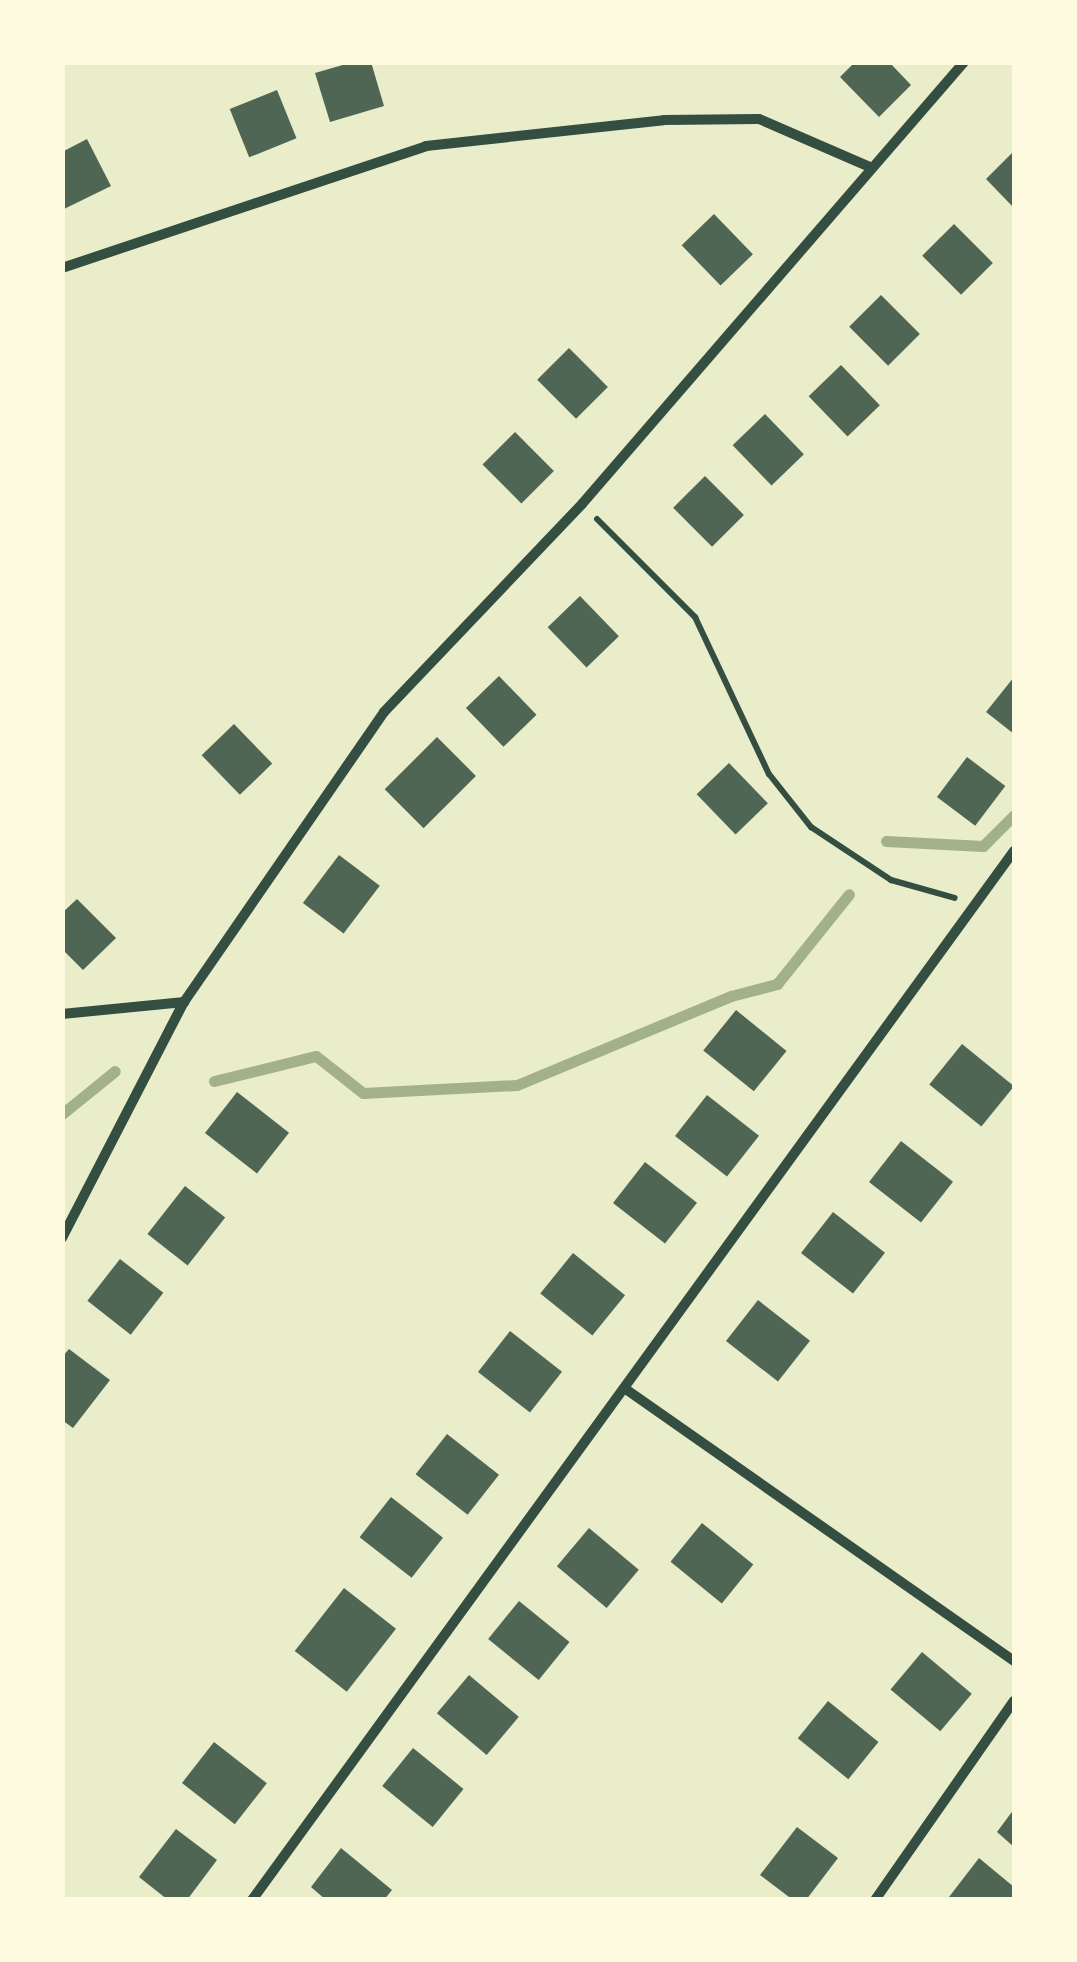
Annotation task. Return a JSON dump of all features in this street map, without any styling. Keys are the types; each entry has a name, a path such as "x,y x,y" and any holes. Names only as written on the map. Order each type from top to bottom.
{"street":[{"path":"62,1238 184,1002 384,712 582,504 964,62"},
{"path":"62,268 426,146 664,120 759,119 872,168"},
{"path":"252,1900 627,1390 1014,851"},
{"path":"62,1014 184,1002"},
{"path":"627,1390 1014,1661"},
{"path":"875,1900 1014,1701"}],"path":[{"path":"582,504 695,618 769,774 811,827 891,880 974,903"}],"building":[{"path":"353,62 371,62 384,106 330,122 315,73"},
{"path":"855,62 889,62 911,85 879,117 840,77"},
{"path":"277,90 296,138 249,157 230,109"},
{"path":"87,139 111,186 62,210 62,152"},
{"path":"1014,151 1014,208 986,179"},
{"path":"714,214 753,254 721,286 682,245"},
{"path":"954,224 993,263 961,295 922,256"},
{"path":"881,295 920,334 888,366 849,327"},
{"path":"569,348 608,387 576,419 537,380"},
{"path":"841,365 880,405 848,437 809,396"},
{"path":"765,414 804,454 772,486 733,445"},
{"path":"515,432 554,471 521,503 482,465"},
{"path":"705,476 744,515 712,547 673,508"},
{"path":"580,596 619,636 587,668 548,627"},
{"path":"499,676 537,715 503,747 466,708"},
{"path":"1014,677 1014,734 986,712"},
{"path":"234,724 272,764 240,795 202,755"},
{"path":"437,737 476,776 424,828 385,789"},
{"path":"967,757 1005,786 975,826 937,797"},
{"path":"729,763 768,803 736,835 697,794"},
{"path":"339,855 380,886 344,934 303,903"},
{"path":"77,899 116,938 83,970 62,949 62,913"},
{"path":"736,1010 787,1051 754,1091 703,1050"},
{"path":"962,1044 1014,1086 981,1127 929,1084"},
{"path":"237,1092 289,1133 257,1174 205,1133"},
{"path":"707,1095 759,1136 727,1177 675,1136"},
{"path":"901,1141 953,1182 921,1223 869,1182"},
{"path":"645,1162 697,1203 665,1244 613,1203"},
{"path":"185,1186 225,1217 188,1265 147,1234"},
{"path":"833,1212 885,1253 853,1294 801,1253"},
{"path":"573,1253 625,1295 592,1336 540,1293"},
{"path":"120,1259 163,1293 131,1335 87,1301"},
{"path":"758,1300 810,1341 778,1382 726,1341"},
{"path":"510,1331 562,1372 530,1413 478,1372"},
{"path":"69,1349 110,1380 73,1428 62,1420 62,1357"},
{"path":"447,1434 499,1475 468,1515 416,1474"},
{"path":"391,1497 443,1538 412,1578 360,1537"},
{"path":"702,1523 753,1565 722,1603 671,1562"},
{"path":"589,1528 639,1570 607,1608 557,1566"},
{"path":"344,1588 396,1629 347,1692 295,1651"},
{"path":"519,1601 570,1642 539,1680 488,1639"},
{"path":"922,1652 972,1694 940,1731 891,1690"},
{"path":"469,1675 519,1717 487,1755 437,1713"},
{"path":"828,1701 879,1742 848,1779 798,1738"},
{"path":"214,1742 267,1783 235,1824 182,1783"},
{"path":"413,1748 464,1789 433,1827 382,1786"},
{"path":"1014,1809 1014,1847 997,1832"},
{"path":"797,1827 838,1858 806,1900 793,1900 760,1875"},
{"path":"176,1829 217,1860 187,1900 168,1900 139,1877"},
{"path":"341,1848 392,1890 384,1900 326,1900 311,1887"},
{"path":"979,1858 1014,1887 1014,1900 949,1897"}],"waterway":[{"path":"886,841 983,846 1014,815"},
{"path":"214,1081 316,1056 363,1093 517,1085 731,996 777,984 849,894"},
{"path":"62,1114 115,1071"}]}
